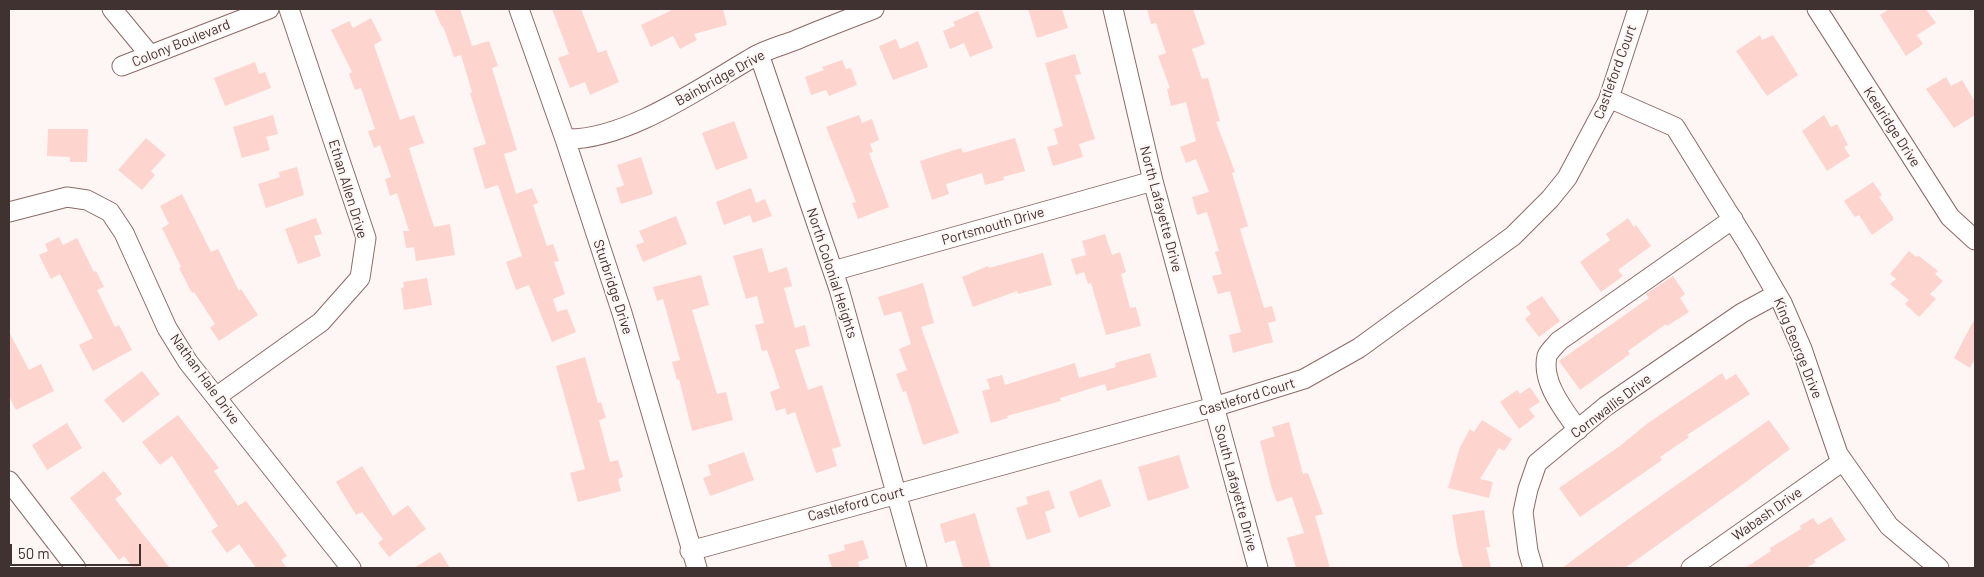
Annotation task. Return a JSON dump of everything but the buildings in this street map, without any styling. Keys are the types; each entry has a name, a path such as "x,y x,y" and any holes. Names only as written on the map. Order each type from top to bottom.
{"street":[{"path":"112,9 150,55"},
{"name":"Colony Boulevard","path":"122,66 269,9"},
{"name":"Ethan Allen Drive","path":"216,397 321,322 360,278 366,238 290,9"},
{"name":"Sturbridge Drive","path":"519,9 565,139 622,313 693,560"},
{"name":"Bainbridge Drive","path":"565,139 580,139 615,130 652,115 759,54 874,9"},
{"name":"North Lafayette Drive","path":"1113,9 1153,181 1214,407"},
{"name":"Castleford Court","path":"693,560 896,493 1214,407 1304,379 1359,348 1513,236 1532,219 1567,178 1609,98 1638,9"},
{"name":"Keelridge Drive","path":"1816,9 1950,217 1975,240"},
{"name":"North Colonial Heights","path":"759,54 832,271 918,568"},
{"name":"King George Drive","path":"1609,98 1675,126 1777,294 1802,349 1838,454 1889,526 1939,568"},
{"name":"Portsmouth Drive","path":"832,271 1153,181"},
{"name":"Nathan Hale Drive","path":"9,212 66,197 87,200 110,212 124,232 167,328 188,362 351,568"},
{"path":"1578,430 1561,405 1546,373 1547,354 1559,341 1574,330 1733,219"},
{"name":"Cornwallis Drive","path":"1533,568 1528,551 1523,512 1528,489 1537,463 1606,406 1742,313 1777,294"},
{"name":"South Lafayette Drive","path":"1214,407 1258,568"},
{"name":"Wabash Drive","path":"1691,568 1843,461"},
{"path":"9,481 76,568"}]}
